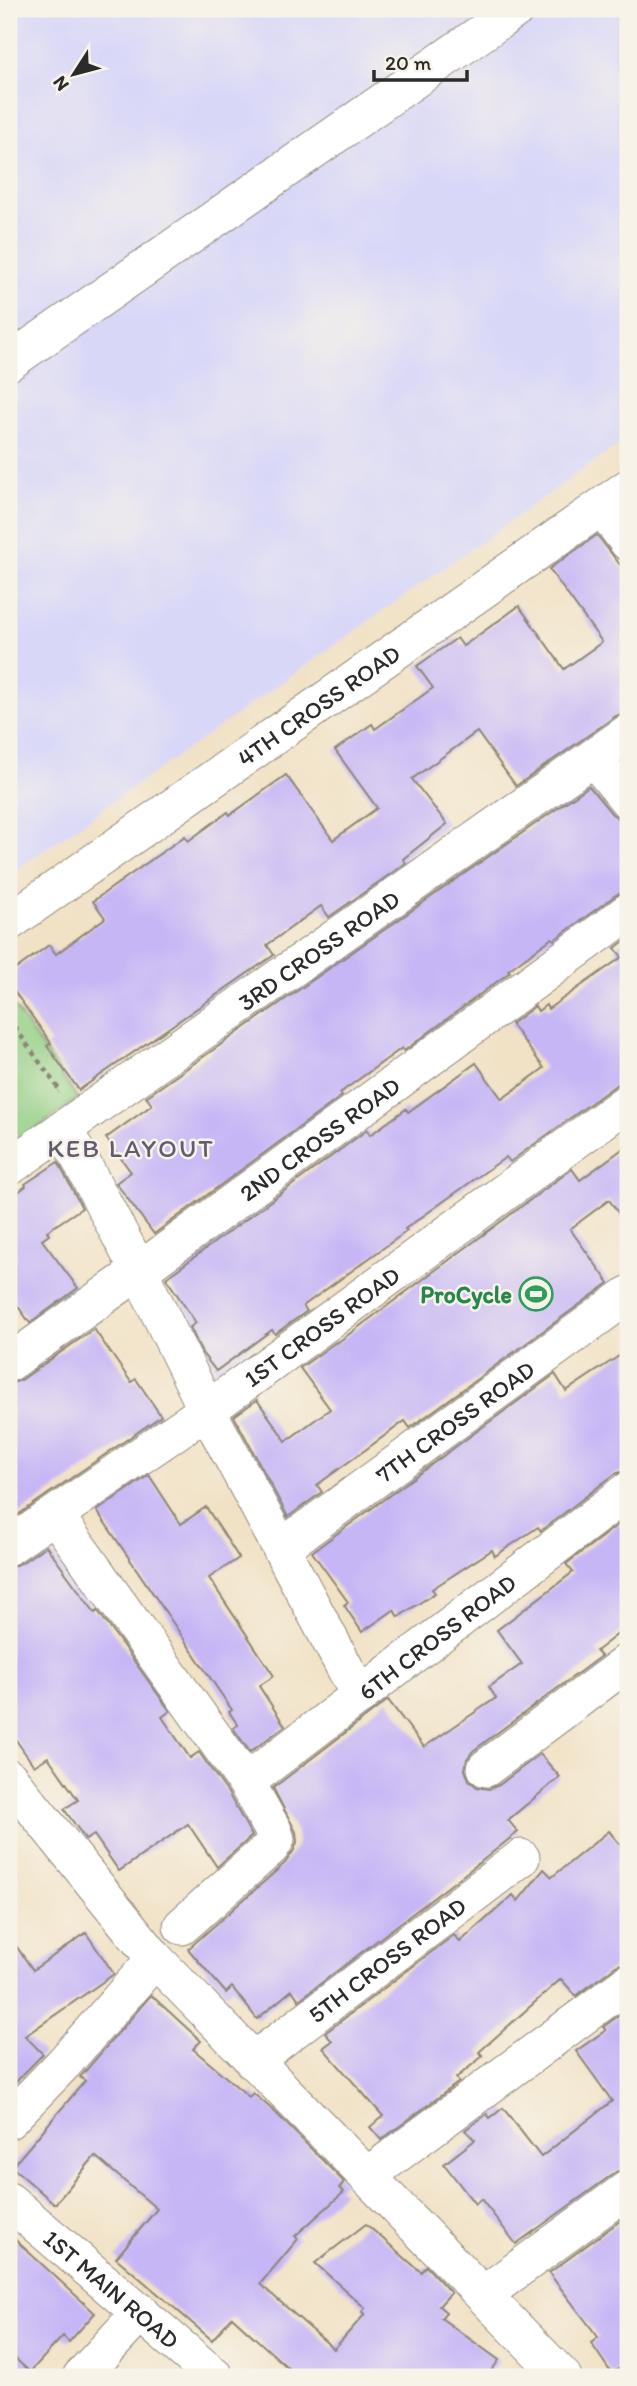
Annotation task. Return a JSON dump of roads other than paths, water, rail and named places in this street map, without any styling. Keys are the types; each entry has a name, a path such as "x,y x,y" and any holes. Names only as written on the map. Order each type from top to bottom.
{"street":[{"path":"9,362 516,9"},
{"path":"615,498 628,542"},
{"name":"4TH CROSS ROAD","path":"9,922 615,498"},
{"name":"3RD CROSS ROAD","path":"9,1167 628,733"},
{"path":"594,758 628,800"},
{"name":"2ND CROSS ROAD","path":"9,1363 139,1271 628,912"},
{"name":"1ST CROSS ROAD","path":"9,1546 207,1409 628,1102"},
{"path":"64,1129 139,1271 207,1409 360,1696"},
{"name":"7TH CROSS ROAD","path":"281,1548 628,1295"},
{"name":"6TH CROSS ROAD","path":"246,1782 628,1491"},
{"path":"55,1514 246,1782 276,1839 271,1847 182,1926"},
{"path":"486,1768 628,1662"},
{"path":"9,1778 155,1959 484,2294 551,2372"},
{"name":"5TH CROSS ROAD","path":"253,2061 521,1858"},
{"path":"9,2120 64,2063 155,1959"},
{"path":"367,2176 628,1983"},
{"path":"484,2294 628,2189"},
{"name":"1ST MAIN ROAD","path":"9,2201 215,2377"},
{"path":"81,2377 141,2312"}],"place":[{"name":"ProCycle","path":"536,1294"}],"district":[{"name":"KEB LAYOUT","path":"131,1148"}]}
